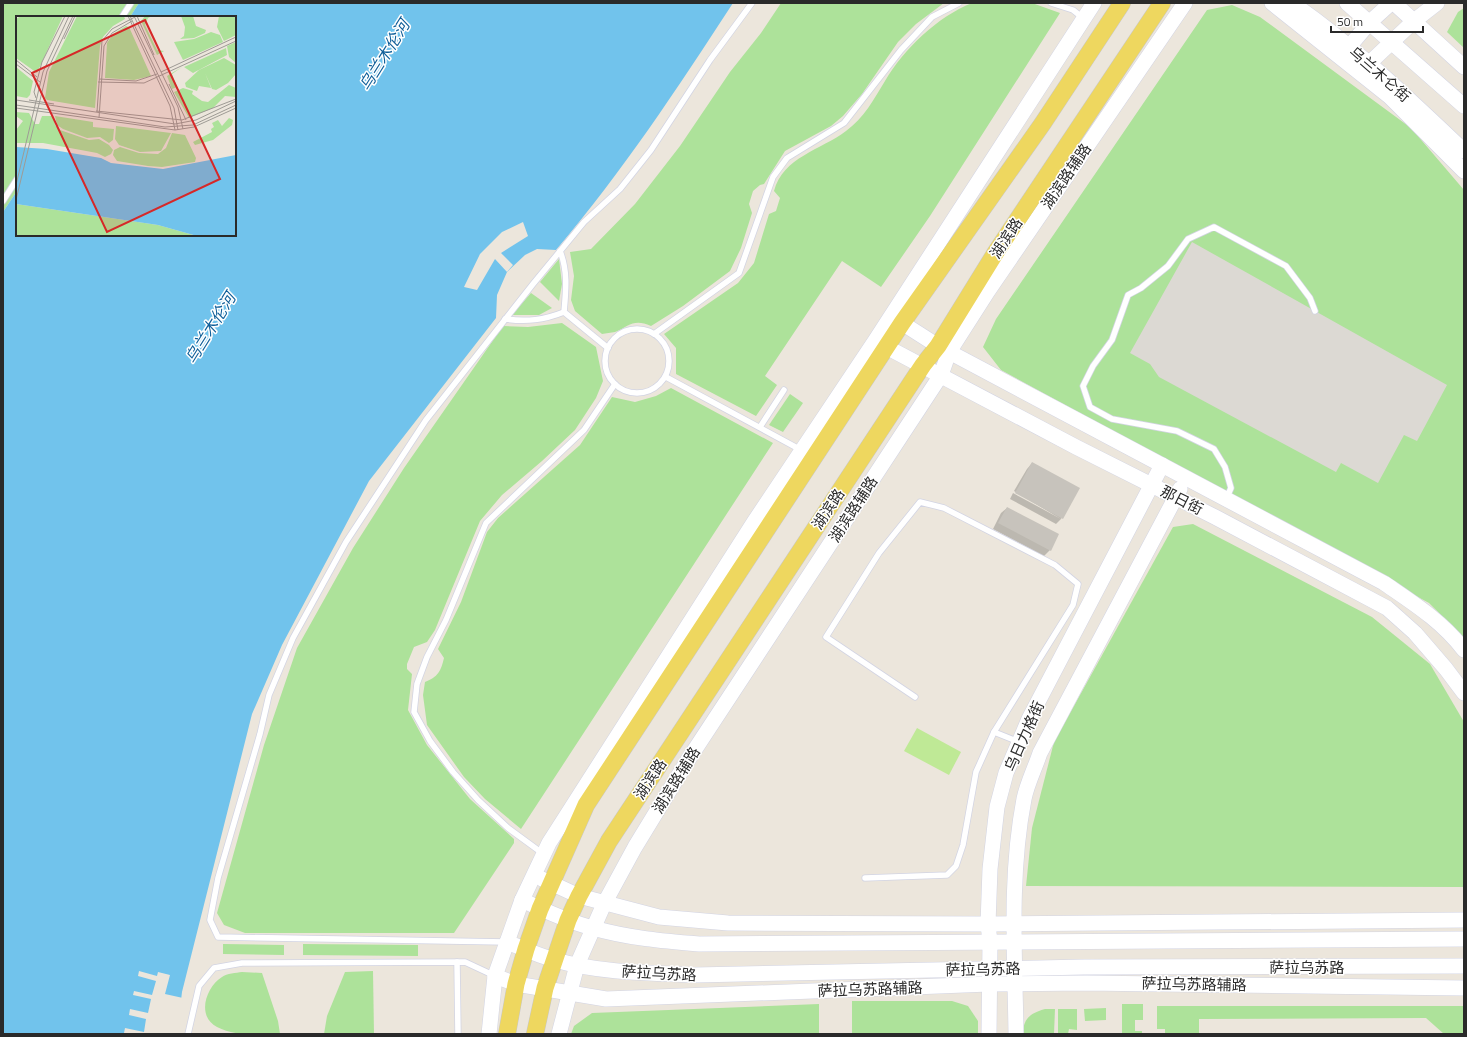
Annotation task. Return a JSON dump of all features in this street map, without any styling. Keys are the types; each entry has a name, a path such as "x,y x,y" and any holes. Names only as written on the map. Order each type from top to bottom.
{"main road":[{"path":"507,1034 516,984 540,908 553,883 586,805 896,320 1043,123 1122,3"},
{"name":"湖滨路","path":"535,1034 545,988 568,920 578,896 609,841 923,365 943,349 996,252 1162,3"}],"street":[{"path":"896,320 1094,3"},
{"name":"湖滨路辅路","path":"559,1034 577,965 604,904 635,847 688,760 941,375 943,349 988,291 1185,3"},
{"path":"1272,3 1344,52 1370,22 1391,3"},
{"name":"乌兰木仑街","path":"1292,3 1321,23 1344,52 1464,151"},
{"path":"1347,3 1464,106"},
{"path":"1394,3 1464,67"},
{"path":"1437,3 1414,21 1364,69 1464,171"},
{"name":"那日街","path":"896,320 943,349 1384,583 1426,611 1456,639 1464,650"},
{"path":"489,1034 495,976 522,900 553,836 754,522 802,450 881,343"},
{"name":"那日街","path":"881,343 1076,448 1152,485 1387,608 1415,633 1446,669 1464,693"},
{"name":"乌日力格街","path":"989,1034 990,942 988,924 990,869 997,807 1006,773 1029,719 1162,465"},
{"name":"乌日力格街","path":"1016,1034 1013,924 1017,845 1024,798 1040,753 1186,478"},
{"path":"533,875 553,883 578,896 604,904 659,917 728,923 1013,924 1464,920"},
{"name":"萨拉乌苏路","path":"522,900 568,920 593,928 648,939 699,944 1464,940"},
{"name":"萨拉乌苏路","path":"507,942 554,960 577,965 632,973 695,975 1014,968 1464,966"},
{"name":"萨拉乌苏路辅路","path":"495,976 516,984 606,999 989,984 1086,983 1464,988"}],"lane":[{"path":"123,16 131,3"},
{"path":"507,942 218,936 210,920 218,878 260,734 268,695 293,638 346,542 426,420 505,319 584,222 620,189 651,150 710,60 752,3"},
{"path":"654,334 739,273 773,177 787,158 844,122 901,50 932,18 959,3"},
{"path":"1051,3 1074,10 1084,19"},
{"path":"3,201 16,181"},
{"path":"1226,499 1231,488 1226,467 1214,449 1177,431 1112,419 1090,407 1083,386 1093,366 1112,340 1128,295 1141,288 1168,266 1188,239 1214,227 1286,266 1310,298 1315,311"},
{"path":"560,251 566,265 564,312"},
{"path":"505,319 522,321 547,319 564,312"},
{"path":"564,312 608,348"},
{"path":"639,330 654,334 665,345 668,352 669,367 666,377 657,386 643,393 628,392 615,384 607,371 606,363 608,348 618,336 624,332 639,330"},
{"path":"666,377 802,450"},
{"path":"538,850 508,828 478,800 453,772 430,741 414,712 417,684 427,657 446,620 486,523 584,430 615,384"},
{"path":"760,427 784,390"},
{"path":"865,878 947,875 956,866 963,844 976,772 994,732 1073,605 1078,584 1055,566 944,508 920,502 879,553 826,637 915,697"},
{"path":"994,732 1019,742"},
{"path":"457,962 458,1034"},
{"path":"188,1034 199,986 214,968 242,964 465,962 495,976"}],"green space":[{"path":"3,3 139,3 131,16 16,16 16,192 3,212"},
{"path":"781,3 944,3 916,24 898,42 862,94 843,116 831,126 785,151 764,184 760,185 753,191 749,204 752,213 741,248 730,271 683,306 651,326 636,323 628,325 615,332 602,334 575,311 571,300 574,276 570,252 591,249 635,204 680,146 730,72 761,33"},
{"path":"972,3 1032,3 1060,13 930,216 881,287 842,261 765,376 777,385 756,416 676,374 676,348 664,334 738,283 754,263 769,214 776,211 780,198 774,191 779,179 786,170 804,155 836,138 852,126 868,108 902,57 922,35 946,17"},
{"path":"1232,5 1260,17 1411,128 1464,190 1464,638 1429,603 1001,370 983,347 996,319 1207,10"},
{"path":"1464,8 1464,48 1447,32 1458,12"},
{"path":"559,259 562,284 559,301 540,282"},
{"path":"531,293 552,308 539,315 512,315"},
{"path":"562,323 596,347 603,381 596,398 575,430 542,461 502,495 480,521 435,630 427,642 414,647 407,664 407,669 412,674 408,710 427,745 470,799 514,839 514,843 454,933 245,933 224,925 217,913 264,745 297,648 353,548 404,468 503,326 528,327"},
{"path":"671,388 773,443 521,829 485,799 464,777 427,725 423,695 425,682 436,676 442,667 444,658 438,649 461,602 487,532 498,518 580,445 612,397 635,402 656,396"},
{"path":"790,394 803,403 783,432 769,425"},
{"path":"1193,524 1372,617 1430,664 1464,722 1464,887 1026,886 1032,828 1054,742 1173,527"},
{"path":"917,728 961,752 949,775 904,751"},
{"path":"223,944 284,945 284,955 223,954"},
{"path":"303,944 418,945 418,956 303,955"},
{"path":"373,971 374,1034 324,1034 327,1016 345,972"},
{"path":"242,972 262,973 278,1021 280,1034 239,1034 217,1027 207,1016 205,1009 206,1002 212,987 224,976"},
{"path":"852,1001 952,1001 968,1006 978,1021 978,1034 852,1034"},
{"path":"819,1004 819,1034 571,1034 574,1026 592,1013"},
{"path":"1122,1004 1143,1004 1143,1020 1135,1020 1135,1031 1142,1031 1142,1034 1122,1034"},
{"path":"1157,1006 1464,1006 1464,1034 1444,1034 1426,1018 1199,1019 1199,1034 1165,1034 1165,1029 1157,1029"},
{"path":"1106,1008 1106,1020 1085,1021 1084,1009"},
{"path":"1045,1009 1055,1009 1054,1034 1023,1034 1023,1028 1026,1020 1032,1014"},
{"path":"1058,1009 1077,1009 1077,1030 1069,1029 1068,1034 1058,1034"}],"shaded area":[{"path":"1192,242 1447,385 1417,441 1404,435 1378,483 1341,463 1336,472 1159,377 1150,364 1130,353"}],"water":[{"name":"乌兰木伦河","path":"139,3 733,3 627,160 556,250 537,249 525,255 507,272 497,295 496,318 369,481 282,645 252,714 182,992 177,1034 3,1034 3,212 16,192 16,236 236,236 236,16 131,16"}],"pier":[{"path":"523,222 528,236 501,253 513,265 507,272 495,259 477,290 464,287 480,254 502,232"},
{"path":"139,971 157,976 158,972 170,975 165,994 183,998 179,1034 124,1033 125,1028 144,1032 146,1019 129,1015 130,1009 148,1013 151,999 133,995 134,991 152,995 156,981 138,976"}],"building":[{"path":"1032,462 1080,488 1063,519 1015,493"},
{"path":"1007,507 1059,534 1051,551 998,523"}]}
